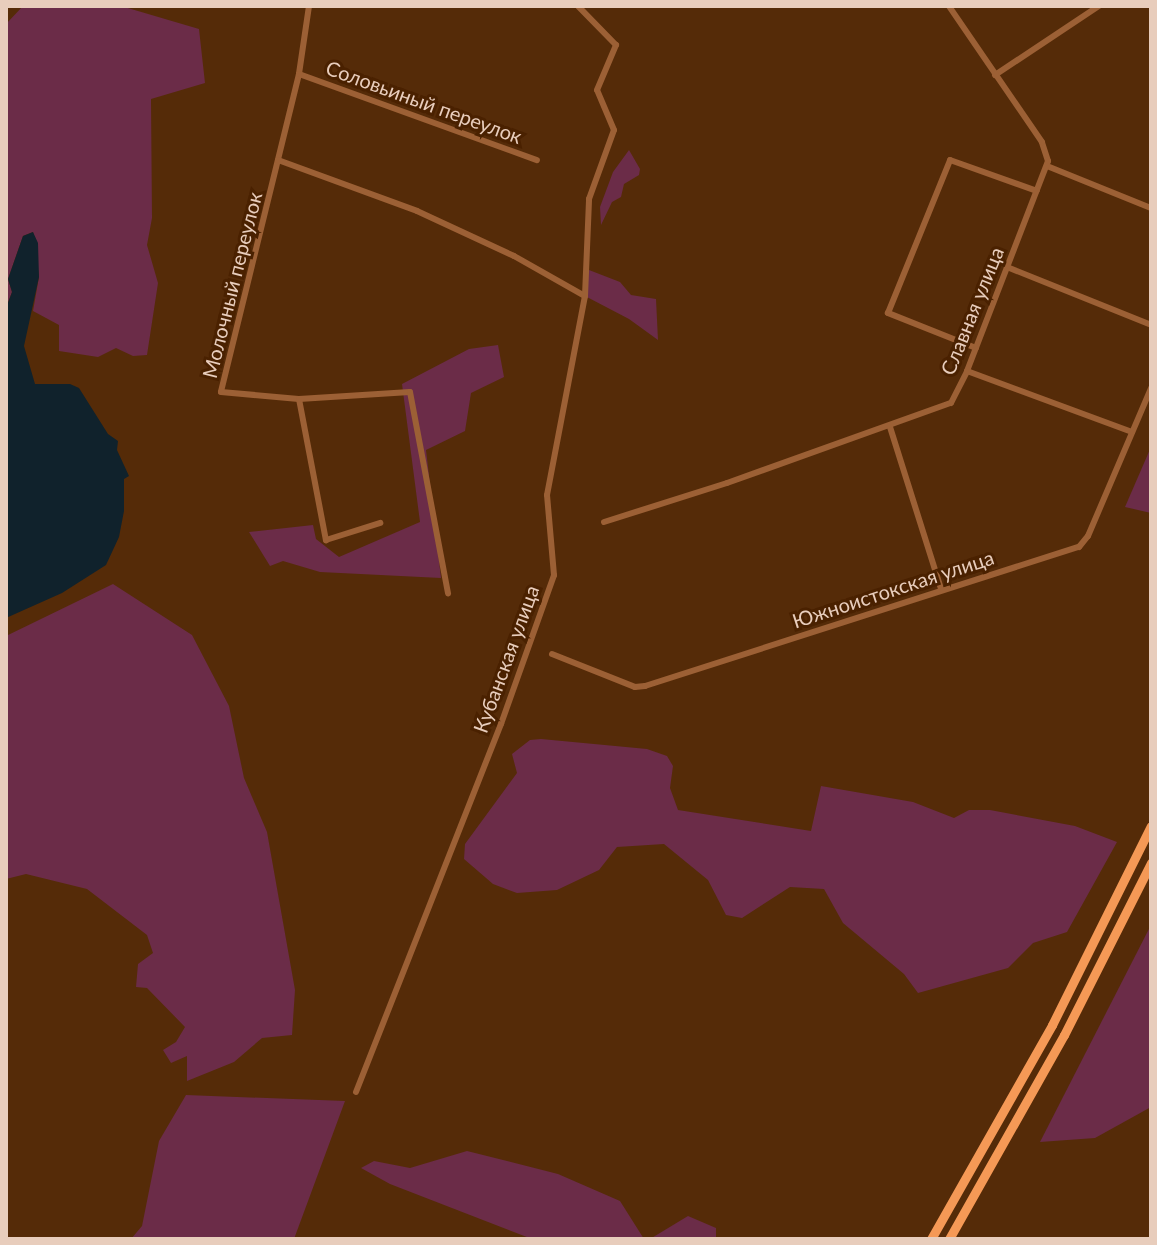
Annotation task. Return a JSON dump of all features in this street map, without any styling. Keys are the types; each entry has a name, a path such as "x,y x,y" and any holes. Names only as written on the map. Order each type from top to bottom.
{"highway":[{"path":"931,1239 1052,1025 1151,826"},
{"path":"949,1239 1064,1035 1151,863"}],"street":[{"name":"Молочный переулок","path":"299,399 221,392 299,74 309,6"},
{"name":"Кубанская улица","path":"356,1092 501,724 554,575 547,495 585,296 589,199 614,130 597,90 616,45 578,6"},
{"path":"949,6 1042,142 1047,166 1151,208"},
{"path":"995,75 1099,6"},
{"name":"Соловьиный переулок","path":"299,74 537,160"},
{"path":"278,160 417,211 514,256 585,296"},
{"path":"976,348 888,313 950,160 1037,191"},
{"name":"Славная улица","path":"604,522 948,406 967,371 1047,166"},
{"path":"1007,267 1151,325"},
{"path":"967,371 1132,432"},
{"name":"Южноистокская улица","path":"552,654 635,687 645,686 1082,545 1151,388"},
{"path":"380,523 326,540 299,399 410,392 448,593"},
{"path":"890,427 941,589"}],"shaded area":[{"path":"23,6 121,6 199,29 205,83 151,99 152,218 147,245 158,283 147,355 133,356 116,348 98,357 59,351 59,325 33,311 39,277 33,232 23,236 8,279 12,292 6,308 6,24"},
{"path":"629,150 640,169 639,175 624,184 621,197 612,202 601,225 600,207 613,172"},
{"path":"589,270 620,282 631,295 656,299 658,340 629,319 585,296"},
{"path":"498,345 504,377 471,393 465,431 426,450 441,578 320,572 283,561 270,566 249,532 313,525 316,539 339,557 420,522 402,384 469,349"},
{"path":"1151,447 1151,513 1125,507"},
{"path":"113,584 192,635 229,706 244,778 267,832 295,990 292,1035 262,1038 234,1062 187,1081 187,1056 171,1063 163,1050 176,1042 185,1027 147,988 136,987 138,964 153,953 147,935 87,889 26,874 6,879 6,636"},
{"path":"530,740 647,749 667,756 673,766 670,788 678,810 811,831 821,786 913,802 954,818 969,810 990,810 1075,826 1117,842 1067,932 1033,943 1008,968 918,993 904,974 843,923 824,889 790,887 742,918 726,915 708,880 664,844 617,847 599,870 557,890 517,893 493,884 464,859 465,844 517,773 512,754"},
{"path":"1151,925 1151,1107 1095,1138 1040,1142"},
{"path":"186,1095 345,1101 294,1239 131,1239 142,1226 159,1141"},
{"path":"467,1151 558,1174 620,1201 644,1239 532,1239 390,1184 361,1168 374,1161 410,1168"},
{"path":"688,1216 716,1228 716,1239 650,1239"}],"water":[{"path":"33,232 38,243 39,277 24,346 35,384 70,384 79,388 108,434 118,441 117,450 129,476 124,479 124,511 119,537 106,565 62,593 6,618 6,308 12,292 8,279 23,236"}]}
